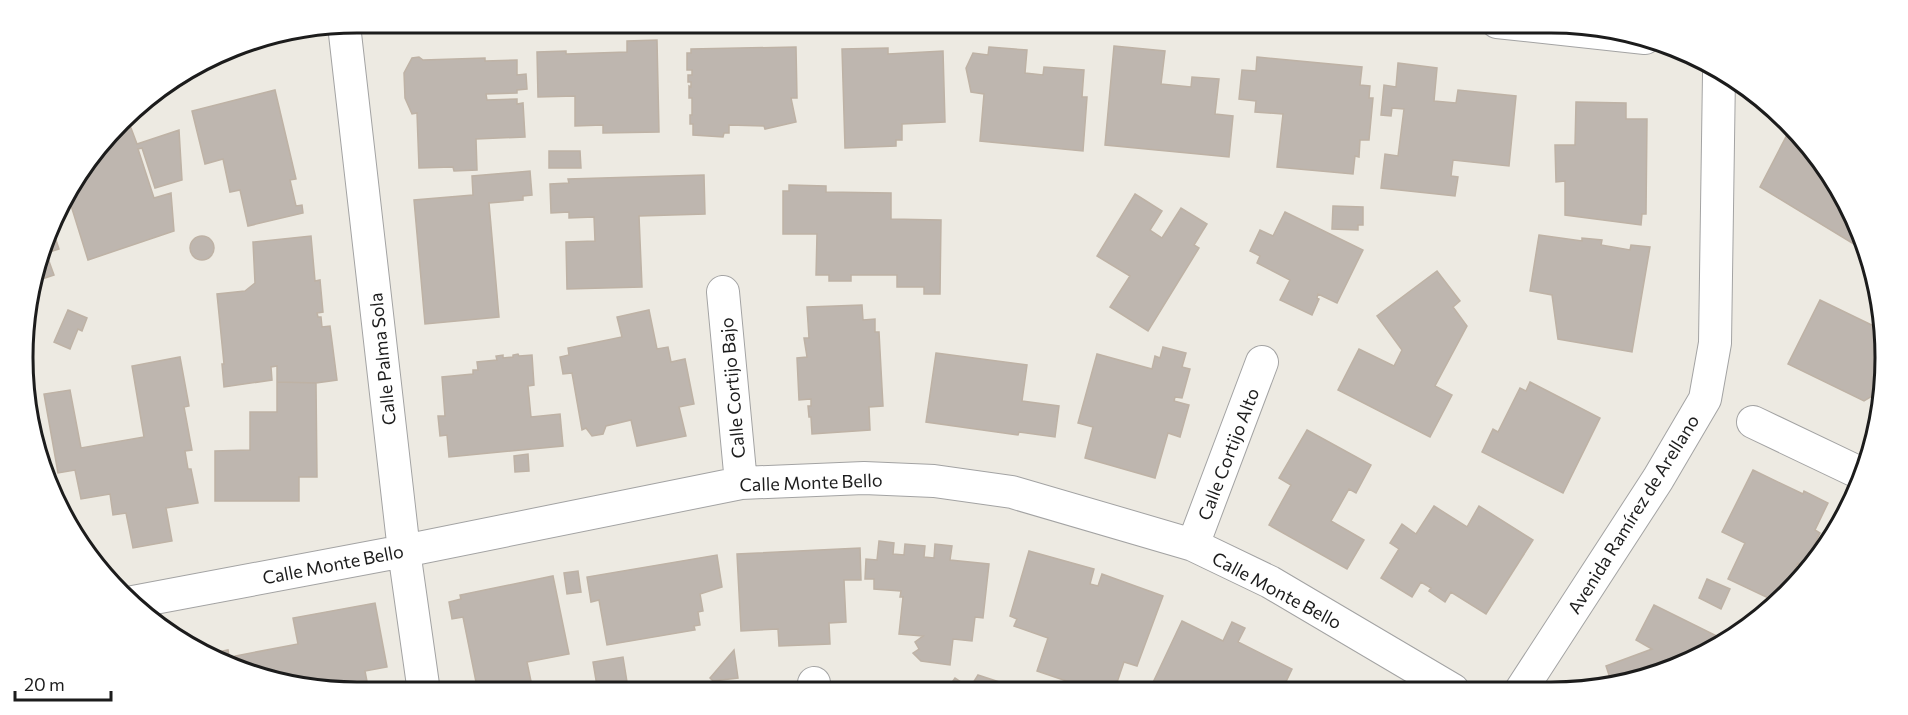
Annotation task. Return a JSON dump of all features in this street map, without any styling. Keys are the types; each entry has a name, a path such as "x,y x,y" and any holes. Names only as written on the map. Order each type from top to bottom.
{"street":[{"name":"Calle Palma Sola","path":"345,34 404,551 423,682"},
{"name":"Avenida Ramírez de Arellano","path":"1526,682 1658,479 1705,399 1715,343 1719,80"},
{"name":"Calle Cortijo Bajo","path":"723,292 741,483"},
{"name":"Calle Cortijo Alto","path":"1193,545 1262,362"},
{"path":"1752,422 1855,471"},
{"name":"Calle Monte Bello","path":"143,600 404,551 741,483 864,478 934,482 1012,492 1193,545 1270,582 1439,682"}],"building":[{"path":"657,40 659,132 603,133 603,125 575,126 575,96 538,97 537,52 566,51 566,54 627,52 627,41"},
{"path":"1114,46 1165,51 1161,84 1191,87 1192,77 1219,79 1215,114 1233,116 1229,157 1105,145"},
{"path":"796,47 797,98 791,98 796,122 765,129 764,126 729,125 729,133 724,133 723,137 693,135 693,124 690,124 692,98 689,98 691,82 688,82 688,75 692,75 692,70 687,70 687,53 691,53 691,49"},
{"path":"989,47 1027,50 1025,73 1043,75 1044,67 1084,70 1082,97 1087,97 1083,151 980,141 984,94 971,92 966,68 973,53 988,55"},
{"path":"888,48 888,54 943,51 945,122 902,124 902,140 896,140 896,146 845,148 842,49"},
{"path":"419,57 423,60 485,58 485,61 517,60 517,75 526,74 527,89 517,90 517,93 486,94 487,100 517,99 517,104 523,103 525,137 476,139 477,170 454,171 453,167 419,168 417,113 412,114 405,98 404,73 412,58"},
{"path":"1257,57 1362,67 1360,85 1370,86 1369,98 1373,98 1369,140 1360,140 1359,157 1355,156 1353,174 1277,167 1283,114 1255,112 1256,101 1239,99 1242,70 1256,71"},
{"path":"1398,63 1437,68 1434,101 1456,103 1458,90 1516,96 1509,166 1453,160 1451,176 1458,177 1455,196 1381,188 1385,154 1398,156 1404,109 1392,108 1391,116 1381,115 1384,85 1396,87"},
{"path":"275,90 296,179 290,180 296,206 302,205 303,213 248,226 240,190 230,192 223,159 205,164 192,111"},
{"path":"1576,102 1626,103 1626,119 1647,119 1646,214 1642,214 1641,225 1565,215 1565,181 1556,182 1555,145 1575,145"},
{"path":"128,128 131,128 137,144 179,130 182,180 155,188 142,148 138,149 154,198 171,193 174,231 88,260 71,205 100,160"},
{"path":"1787,136 1808,160 1832,195 1855,245 1760,187"},
{"path":"549,151 580,151 581,168 549,168"},
{"path":"530,171 532,195 523,196 523,200 489,203 499,317 425,324 414,200 473,195 472,176"},
{"path":"704,175 705,214 639,216 642,287 567,289 566,242 595,241 594,217 569,218 569,212 551,213 550,184 569,183 568,179"},
{"path":"789,185 826,186 826,192 891,193 891,219 941,220 940,294 924,294 924,287 897,287 897,275 851,275 851,281 829,281 829,275 816,275 817,234 783,234 783,191 789,191"},
{"path":"1135,194 1162,211 1150,230 1162,238 1181,208 1207,224 1194,245 1199,248 1148,331 1110,307 1130,276 1097,256"},
{"path":"1333,206 1363,207 1363,225 1358,225 1358,230 1332,229"},
{"path":"1285,212 1363,250 1337,303 1318,294 1319,299 1312,315 1280,300 1290,280 1257,263 1260,256 1250,251 1260,230 1273,236"},
{"path":"1539,235 1582,241 1582,238 1602,240 1601,245 1630,250 1631,245 1650,247 1632,352 1558,339 1552,295 1530,291"},
{"path":"202,236 211,239 214,248 211,257 202,260 193,257 190,248 193,239"},
{"path":"311,236 315,281 320,280 323,312 317,313 318,317 321,317 322,327 330,326 337,380 316,383 277,382 277,366 271,367 272,380 224,387 217,294 245,291 255,283 253,242"},
{"path":"56,239 59,249 51,252"},
{"path":"48,259 54,275 43,279"},
{"path":"1437,271 1460,301 1453,307 1467,326 1435,386 1452,395 1430,437 1338,390 1359,349 1394,366 1402,350 1377,316"},
{"path":"1820,300 1873,326 1875,358 1872,396 1864,401 1788,364"},
{"path":"862,305 863,320 875,319 875,332 879,332 883,406 869,407 870,430 812,434 808,406 811,406 811,399 799,400 797,358 807,357 804,338 809,338 807,307"},
{"path":"68,310 87,318 82,331 78,329 70,349 54,342"},
{"path":"649,310 657,349 668,347 671,362 685,359 694,404 679,407 686,436 637,446 631,420 606,426 603,434 592,436 586,428 582,430 572,373 563,374 560,357 569,355 568,348 622,337 617,317"},
{"path":"1163,347 1186,353 1182,367 1190,369 1182,398 1175,397 1174,401 1189,405 1180,437 1168,433 1155,478 1085,458 1093,427 1078,423 1097,354 1152,369 1155,356 1160,358"},
{"path":"936,353 1027,365 1022,401 1059,406 1055,437 1019,432 1018,435 926,422"},
{"path":"518,354 519,356 532,355 534,385 528,386 531,417 560,414 563,446 449,457 447,435 440,436 438,416 445,416 442,377 473,374 473,370 478,370 477,362 497,360 496,356 503,355 503,358"},
{"path":"180,357 189,406 184,407 192,450 185,451 198,503 166,508 172,541 133,548 126,513 113,515 110,494 81,499 75,470 58,473 44,394 70,390 81,448 144,437 132,366"},
{"path":"277,382 316,383 317,477 299,477 299,501 215,501 215,451 250,450 250,412 277,412"},
{"path":"1530,382 1600,418 1563,493 1482,452 1493,429 1498,432 1520,388 1526,391"},
{"path":"1307,430 1371,465 1356,493 1349,489 1331,521 1364,540 1347,569 1269,525 1291,485 1279,478"},
{"path":"528,454 529,471 515,472 514,456"},
{"path":"1753,470 1803,494 1804,491 1828,503 1815,530 1820,533 1812,549 1780,587 1768,598 1728,579 1745,543 1722,532"},
{"path":"1434,506 1467,527 1479,506 1533,540 1486,614 1451,592 1445,602 1421,582 1412,597 1381,578 1399,549 1390,543 1402,524 1416,534"},
{"path":"879,541 894,543 893,554 904,555 905,544 925,546 924,557 934,558 935,544 952,546 950,560 989,564 983,618 975,617 972,641 953,639 950,665 921,661 913,653 919,649 915,642 923,636 899,634 903,597 900,597 901,591 874,589 874,579 865,579 866,559 877,560"},
{"path":"860,548 861,580 844,580 846,622 829,623 830,644 779,646 778,629 741,631 737,554"},
{"path":"1029,551 1094,569 1090,584 1098,586 1102,574 1163,596 1137,666 1124,662 1117,682 1069,682 1037,671 1048,638 1014,626 1017,619 1010,616"},
{"path":"717,555 722,587 700,594 703,611 698,612 700,625 694,626 695,630 607,645 599,600 591,602 587,577"},
{"path":"578,571 581,592 567,594 564,573"},
{"path":"553,576 569,654 527,662 531,682 476,682 463,617 452,619 449,602 461,599 460,595"},
{"path":"1707,579 1730,589 1721,609 1699,598"},
{"path":"375,603 387,667 365,671 367,682 336,681 294,676 235,658 235,656 298,644 293,618"},
{"path":"1654,605 1717,636 1694,649 1655,665 1610,677 1606,666 1652,649 1636,640"},
{"path":"1182,621 1223,641 1232,622 1245,628 1238,642 1292,669 1286,682 1153,682"},
{"path":"734,650 738,678 713,681 710,678"},
{"path":"623,657 627,682 596,682 593,662"},
{"path":"978,675 1000,682 974,682"}]}
